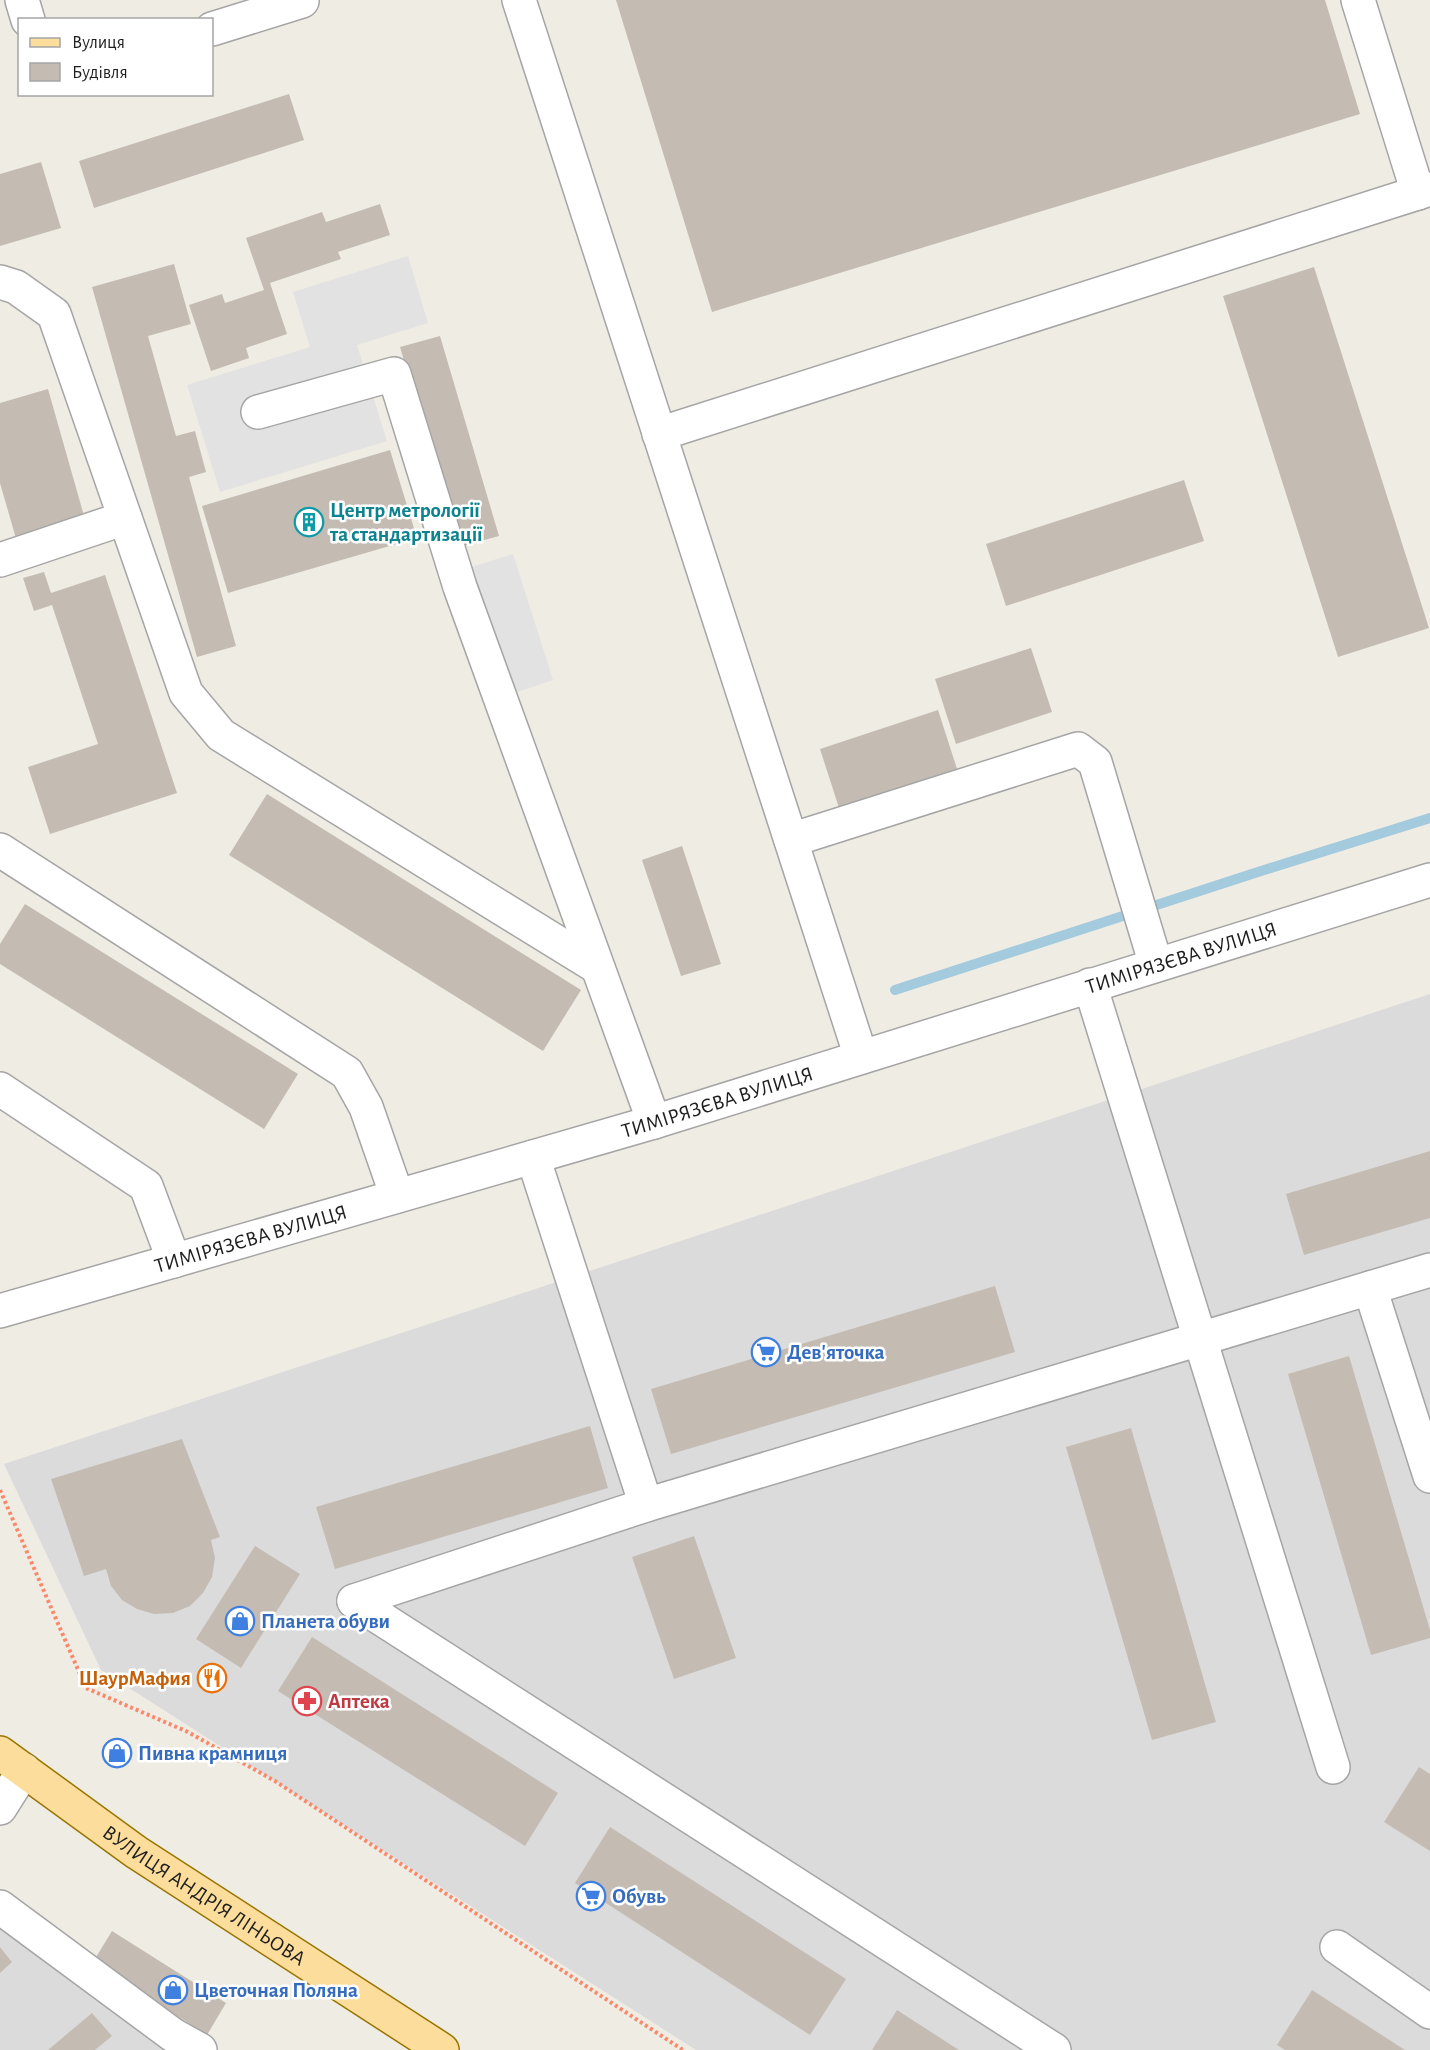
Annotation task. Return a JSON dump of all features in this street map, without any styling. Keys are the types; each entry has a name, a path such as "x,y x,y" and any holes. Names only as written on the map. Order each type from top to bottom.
{"main road":[{"name":"ВУЛИЦЯ АНДРІЯ ЛІНЬОВА","path":"12,1762 136,1852 189,1884 442,2050"}],"street":[{"path":"22,0 27,18"},
{"path":"519,0 861,1057"},
{"path":"659,434 1424,191 1358,0"},
{"path":"213,29 302,1"},
{"path":"0,282 16,286 54,314 186,693 221,735 597,967"},
{"path":"258,412 394,374 460,587 654,1122"},
{"path":"0,560 125,518"},
{"path":"791,840 1078,749 1095,762 1156,965"},
{"path":"0,850 346,1073 366,1107 397,1196"},
{"name":"ТИМІРЯЗЄВА ВУЛИЦЯ","path":"0,1311 654,1122 1430,880"},
{"path":"1090,985 1333,1767"},
{"path":"0,1089 146,1186 174,1261"},
{"path":"533,1157 646,1505"},
{"path":"1054,2050 354,1601 646,1505 1430,1270"},
{"path":"1370,1288 1430,1476"},
{"path":"0,1808 12,1762"},
{"path":"0,1907 173,2035 200,2050"},
{"path":"1337,1947 1430,2012"}],"path":[{"path":"0,1490 86,1688 188,1732 275,1781 683,2050"}],"shaded area":[{"path":"408,256 428,323 357,345 387,441 220,492 187,385 310,347 293,292"},
{"path":"513,554 553,680 511,694 471,567"},
{"path":"1430,994 1430,2050 696,2050 101,1670 4,1464"},
{"path":"0,1923 181,2050 0,2050"}],"building":[{"path":"616,0 1325,0 1360,114 712,312"},
{"path":"289,94 304,140 94,208 79,161"},
{"path":"41,162 61,228 0,246 0,174"},
{"path":"380,204 390,235 338,252 341,259 270,283 287,334 246,348 249,358 211,371 189,305 222,294 225,303 264,290 246,238 322,212 326,222"},
{"path":"174,264 191,324 148,336 176,436 195,431 206,472 189,477 236,646 197,657 92,287"},
{"path":"1314,267 1429,628 1338,657 1223,296"},
{"path":"440,336 499,536 459,547 400,347"},
{"path":"48,389 86,523 17,542 0,483 0,403"},
{"name":"Центр метрології та стандартизації","path":"390,450 417,538 228,593 202,506"},
{"path":"1184,480 1204,541 1006,606 986,544"},
{"path":"44,572 51,593 105,575 177,793 50,834 28,767 98,744 52,605 34,611 23,578"},
{"path":"1031,648 1052,712 956,744 935,679"},
{"path":"938,710 959,775 841,814 820,749"},
{"path":"267,794 581,990 543,1051 229,855"},
{"path":"682,846 721,964 681,976 642,860"},
{"path":"25,904 298,1074 264,1129 0,964 0,944"},
{"path":"1430,1151 1430,1218 1304,1255 1286,1194"},
{"path":"995,1286 1015,1352 671,1454 651,1389"},
{"path":"1349,1356 1430,1630 1430,1638 1371,1655 1288,1374"},
{"path":"590,1426 608,1488 335,1569 316,1507"},
{"path":"1131,1428 1216,1722 1152,1740 1066,1447"},
{"path":"182,1439 220,1537 211,1540 215,1558 212,1577 203,1593 190,1606 173,1613 154,1614 137,1609 122,1600 111,1586 106,1569 84,1576 51,1479"},
{"path":"694,1536 736,1658 674,1679 632,1557"},
{"path":"255,1546 300,1574 241,1668 196,1639"},
{"path":"312,1637 558,1793 525,1846 278,1691"},
{"path":"1419,1767 1430,1774 1430,1851 1384,1822"},
{"path":"610,1827 846,1979 810,2035 575,1883"},
{"path":"112,1931 226,2003 207,2035 93,1962"},
{"path":"0,1947 12,1962 0,1973"},
{"path":"1312,1990 1405,2050 1285,2050 1277,2045"},
{"path":"897,2010 959,2050 872,2050"},
{"path":"92,2013 112,2036 95,2050 48,2050"}],"waterway":[{"path":"895,990 1430,818"}],"place":[{"name":"Центр метрології та стандартизації","path":"309,522"},
{"name":"Дев'яточка","path":"766,1352"},
{"name":"Планета обуви","path":"240,1621"},
{"name":"ШаурМафия","path":"212,1678"},
{"name":"Аптека","path":"307,1701"},
{"name":"Пивна крамниця","path":"117,1753"},
{"name":"Обувь","path":"591,1896"},
{"name":"Цветочная Поляна","path":"173,1990"}]}
